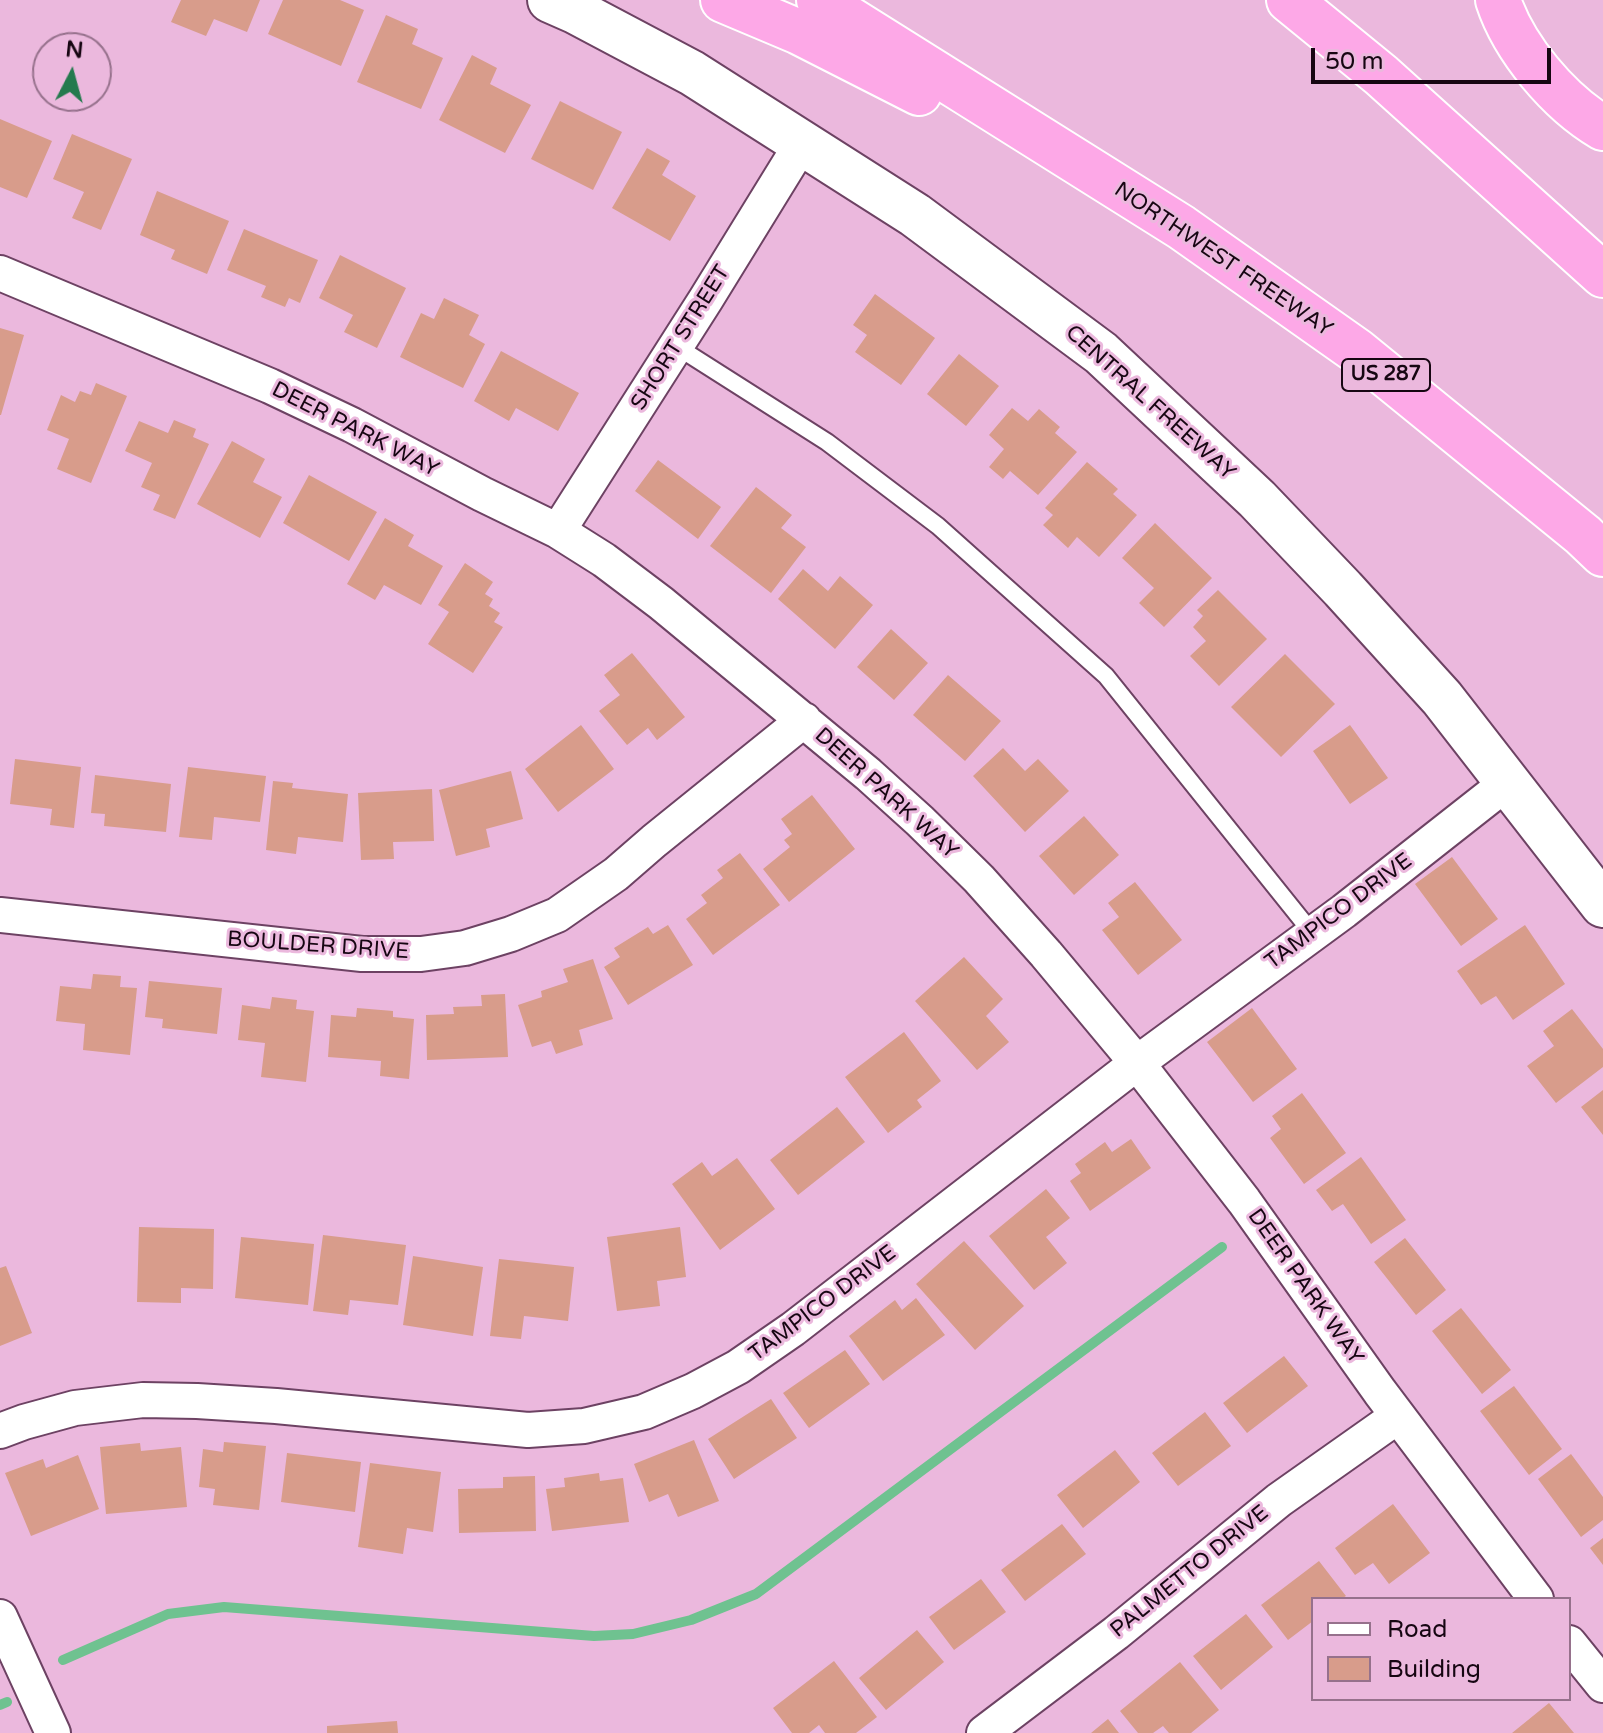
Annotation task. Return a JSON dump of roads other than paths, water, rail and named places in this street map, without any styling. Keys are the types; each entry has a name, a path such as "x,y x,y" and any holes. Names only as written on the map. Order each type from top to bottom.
{"highway":[{"path":"723,0 799,32 1181,227"},
{"name":"NORTHWEST FREEWAY","path":"819,0 1181,227 1357,351 1603,554"},
{"path":"1289,0 1381,75 1603,275"},
{"path":"1498,0 1504,19 1544,80 1588,119 1603,128"}],"main road":[{"name":"CENTRAL FREEWAY","path":"550,0 692,73 915,215 1101,353 1257,499 1343,589 1442,698 1603,905"}],"street":[{"name":"SHORT STREET","path":"558,531 802,143"},
{"name":"DEER PARK WAY","path":"0,273 270,386 558,531 604,560 661,603 804,720 920,821 979,879 1137,1063 1244,1201 1398,1416 1534,1597"},
{"name":"BOULDER DRIVE","path":"0,915 362,954 421,954 465,948 557,915 616,874 804,720"},
{"name":"TAMPICO DRIVE","path":"0,1431 75,1408 143,1400 276,1406 528,1430 584,1426 644,1412 693,1391 738,1367 793,1329 1508,782"},
{"name":"PALMETTO DRIVE","path":"984,1733 1116,1633 1279,1500 1398,1416"},
{"path":"0,1617 53,1733"},
{"path":"1571,1645 1603,1685"}],"lane":[{"path":"676,346 827,442 938,526 1106,676 1313,934"}],"waterway":[{"path":"63,1660 168,1614 224,1607 594,1636 633,1634 691,1620 756,1594 1222,1247"},
{"path":"0,1705 7,1702"}]}
